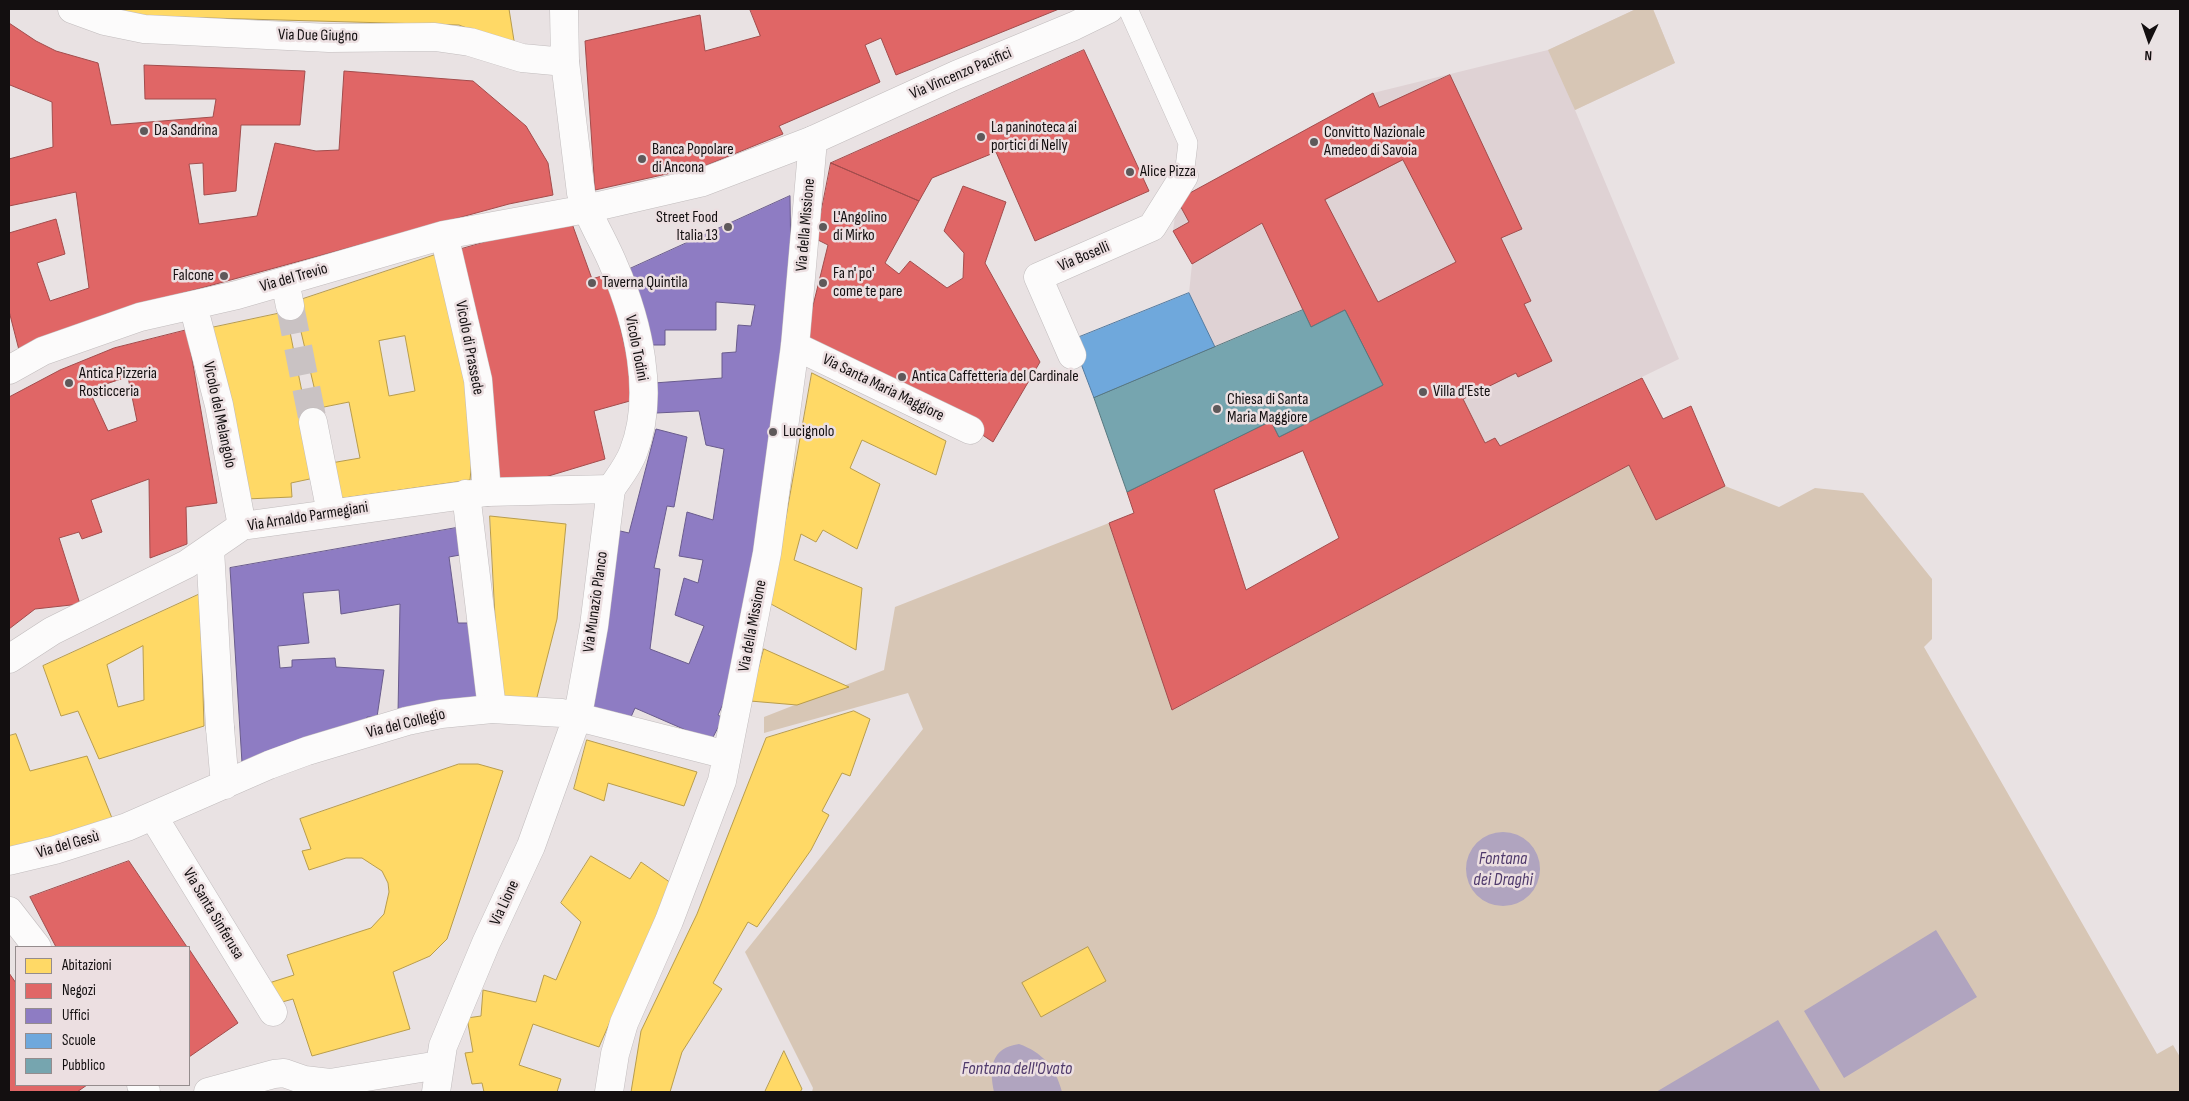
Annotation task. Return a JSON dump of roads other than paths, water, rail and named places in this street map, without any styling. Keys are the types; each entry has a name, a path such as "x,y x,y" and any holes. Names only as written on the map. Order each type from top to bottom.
{"street":[{"name":"Via Due Giugno","path":"72,9 105,21 144,29 329,38 435,37 470,42 522,58 565,62"},
{"path":"564,9 565,62 579,181 586,209"},
{"name":"Via Vincenzo Pacifici","path":"586,209 703,182 813,140 956,75 1074,26 1109,9"},
{"name":"Via della Missione","path":"608,1092 615,1054 624,1023 666,928 718,797 766,553 795,346 813,140"},
{"name":"Via Boselli","path":"1072,354 1038,277 1152,227 1184,176"},
{"name":"Via del Trevio","path":"9,370 43,351 140,317 193,305 287,293 444,235 586,209"},
{"name":"Vicolo Todini","path":"586,209 614,266 626,298 635,333 644,388 643,414 637,440 629,462 611,489"},
{"name":"Vicolo di Prassede","path":"444,235 478,380 477,493 492,709"},
{"name":"Vicolo del Melangolo","path":"193,305 219,405 242,526"},
{"name":"Via Santa Maria Maggiore","path":"795,346 970,430"},
{"path":"313,422 331,513"},
{"name":"Via Arnaldo Parmegiani","path":"9,659 52,632 165,577 210,549 242,526 477,493 611,489"},
{"name":"Via Munazio Planco","path":"578,715 594,626 611,489"},
{"path":"210,549 220,728 233,781"},
{"name":"Via del Collegio","path":"153,816 308,751 407,721 441,714 492,709 542,710 578,715 727,755"},
{"name":"Via Lione","path":"436,1092 443,1046 486,944 531,846 578,715"},
{"name":"Via del Gesù","path":"9,861 55,850 127,827 153,816"},
{"name":"Via Santa Sinferusa","path":"153,816 273,1012"},
{"path":"9,911 36,946"},
{"path":"208,1092 274,1074 284,1074 304,1080 330,1083 439,1065"}],"lane":[{"path":"1128,9 1188,143 1184,176"}],"water":[{"name":"Fontana dei Draghi","path":"1503,832 1524,838 1534,848 1540,869 1534,890 1524,900 1503,906 1482,900 1472,890 1466,869 1472,848 1482,838"},
{"path":"1936,930 1977,997 1844,1078 1804,1011"},
{"path":"1778,1020 1821,1092 1656,1092"},
{"name":"Fontana dell'Ovato","path":"1019,1044 1035,1052 1047,1062 1056,1076 1062,1092 994,1092 992,1067 994,1060 1003,1050"}],"tunnel":[{"path":"290,306 313,422"}],"place":[{"name":"Da Sandrina","path":"144,131"},
{"name":"La paninoteca ai portici di Nelly","path":"981,137"},
{"name":"Convitto Nazionale Amedeo di Savoia","path":"1314,142"},
{"name":"Banca Popolare di Ancona","path":"642,159"},
{"name":"Alice Pizza","path":"1130,172"},
{"name":"Street Food Italia 13","path":"728,227"},
{"name":"L'Angolino di Mirko","path":"823,227"},
{"name":"Falcone","path":"224,276"},
{"name":"Taverna Quintila","path":"592,283"},
{"name":"Fa n' po' come te pare","path":"823,283"},
{"name":"Antica Caffetteria del Cardinale","path":"902,377"},
{"name":"Antica Pizzeria Rosticceria","path":"69,383"},
{"name":"Villa d'Este","path":"1423,392"},
{"name":"Chiesa di Santa Maria Maggiore","path":"1217,409"},
{"name":"Lucignolo","path":"773,432"}]}
